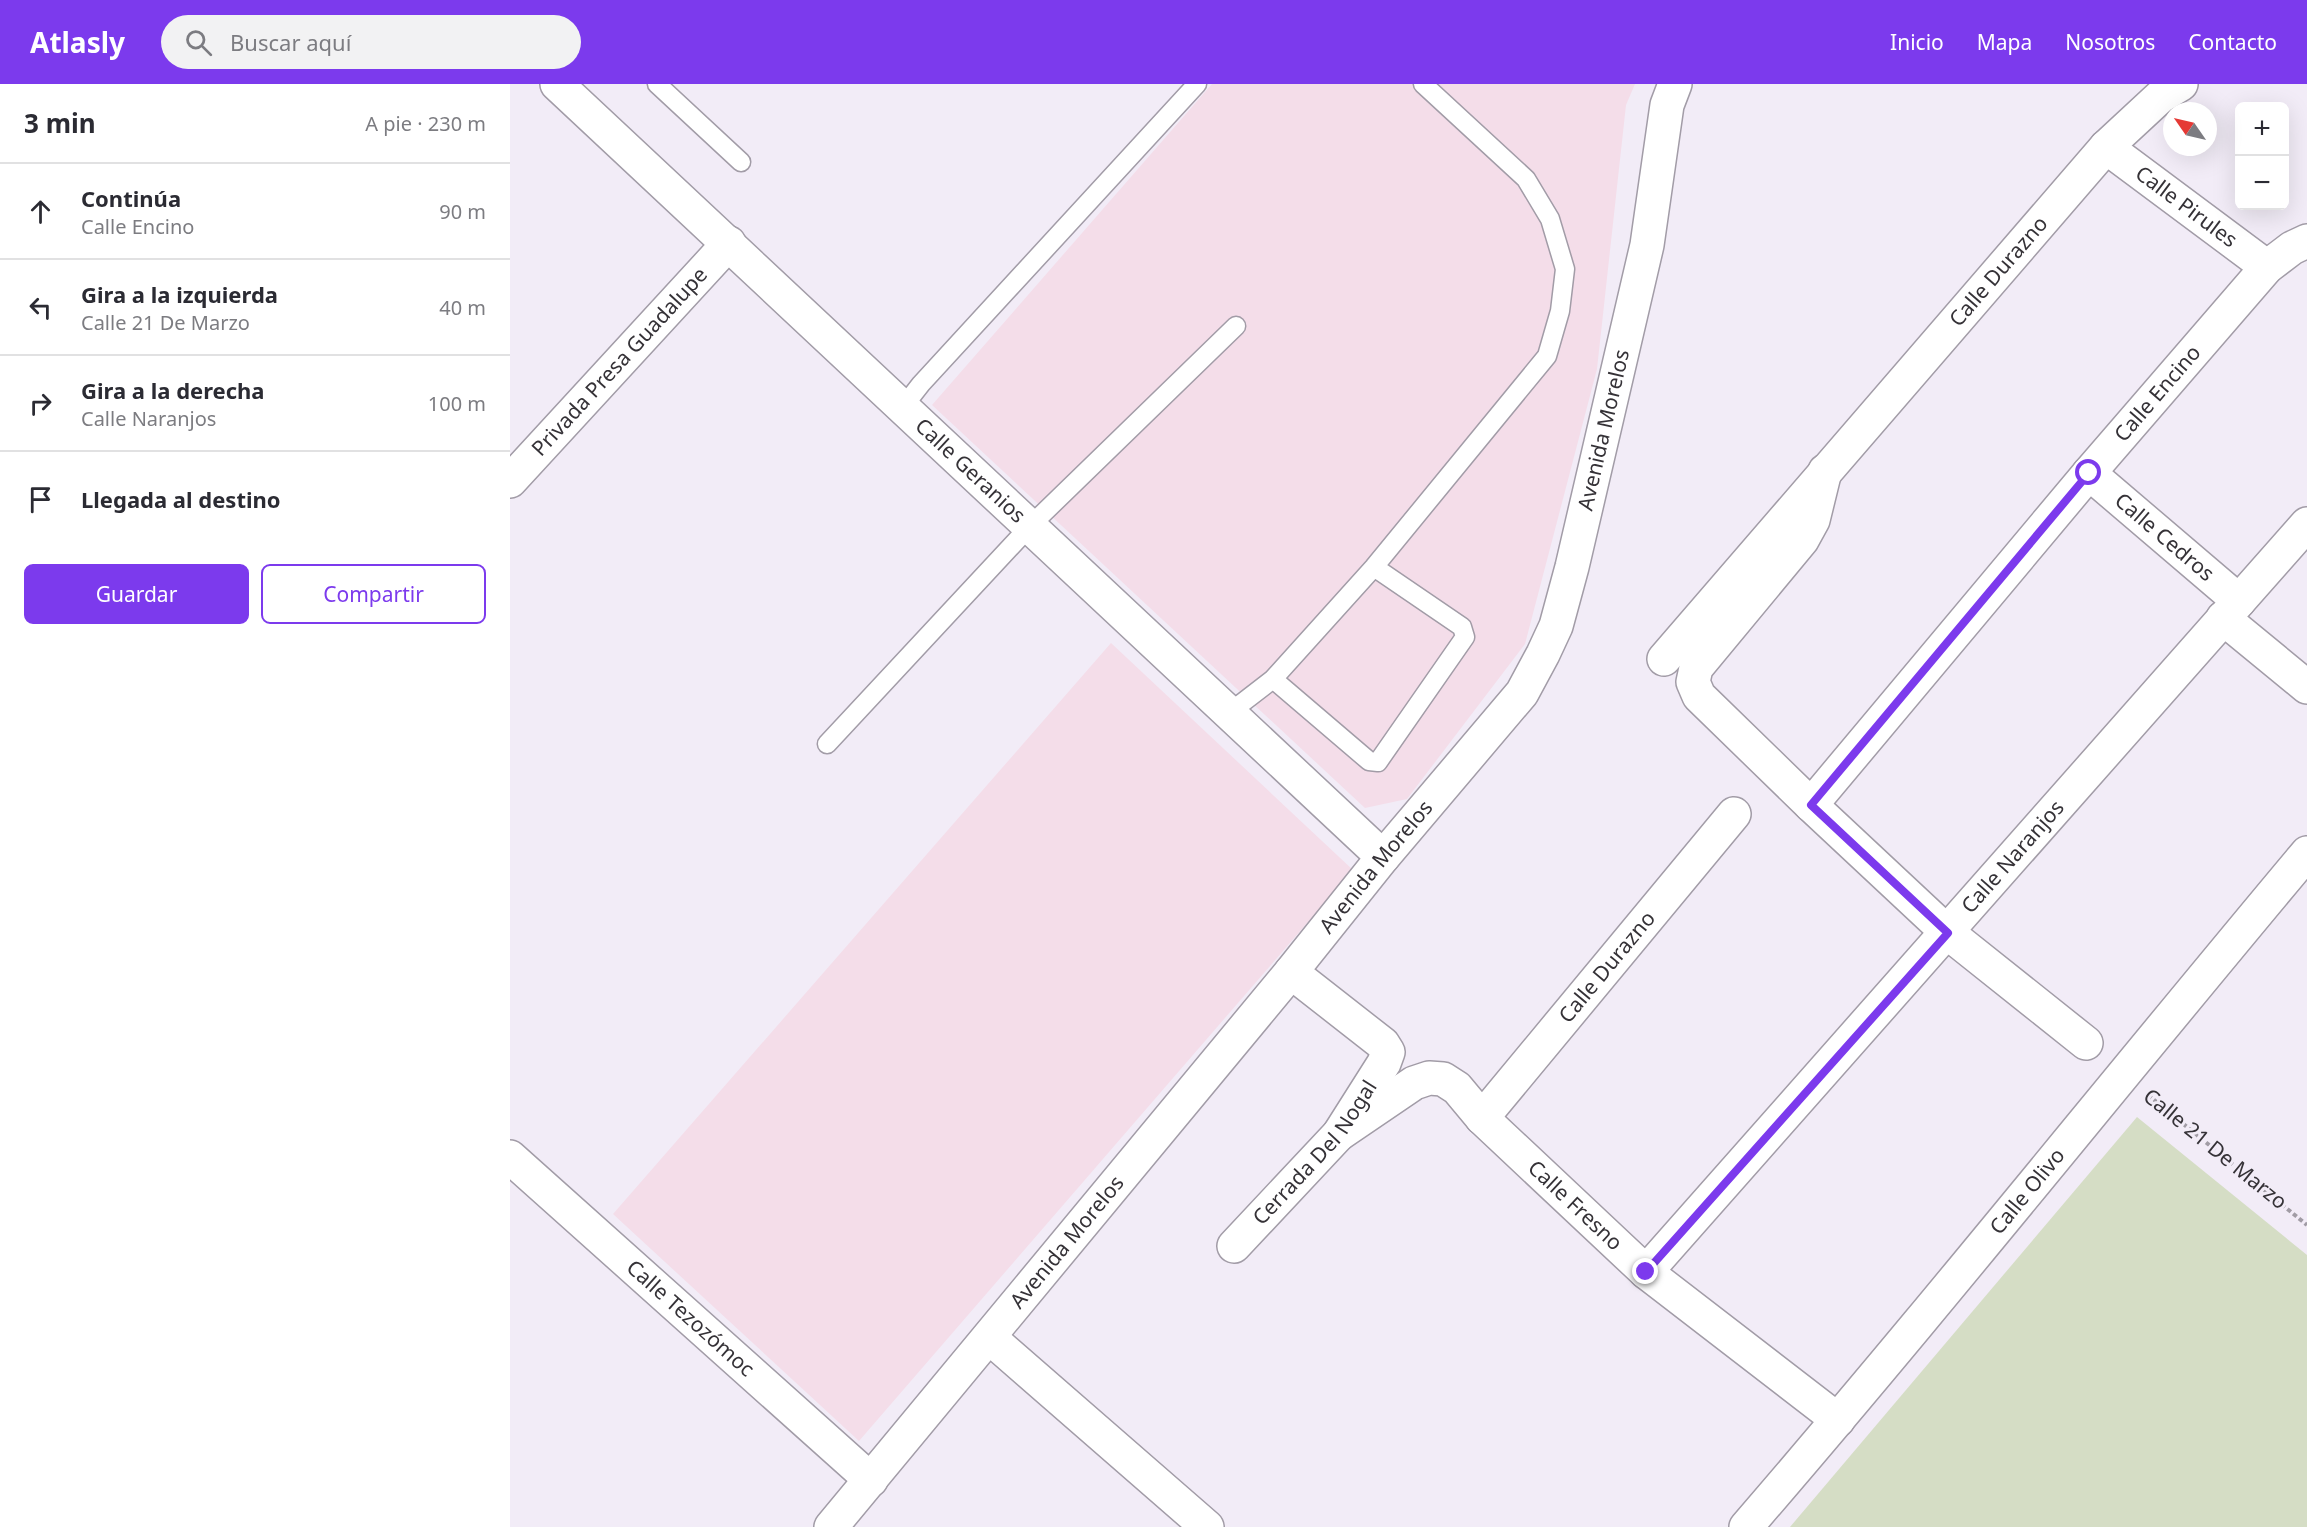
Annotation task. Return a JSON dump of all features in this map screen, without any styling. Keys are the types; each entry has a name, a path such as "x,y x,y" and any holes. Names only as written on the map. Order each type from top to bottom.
{"street":[{"name":"Calle Geranios","path":"557,84 1383,857"},
{"name":"Avenida Morelos","path":"831,1527 1291,972 1383,857 1522,693 1556,626 1572,567 1647,245 1667,105 1675,84"},
{"name":"Calle Durazno","path":"1664,659 2106,147 2161,96 2181,84"},
{"name":"Calle Pirules","path":"2106,147 2267,267"},
{"name":"Calle Encino","path":"1811,805 2089,473 2267,267 2292,248 2307,241"},
{"name":"Privada Presa Guadalupe","path":"510,481 729,243"},
{"name":"Calle Durazno","path":"1811,805 1699,696 1693,681 1696,668 1802,540 1813,520 1825,471"},
{"name":"Calle Cedros","path":"2089,473 2231,609 2307,687"},
{"name":"Calle Naranjos","path":"1646,1272 1948,933 2307,524"},
{"path":"1811,805 1948,933 2086,1043"},
{"name":"Calle Durazno","path":"1482,1118 1734,814"},
{"name":"Calle Olivo","path":"1746,1527 1838,1420 2307,853"},
{"name":"Cerrada Del Nogal","path":"1234,1246 1339,1134 1384,1063 1388,1052 1383,1044 1291,972"},
{"name":"Calle Fresno","path":"1339,1134 1414,1083 1429,1078 1443,1079 1457,1088 1482,1118 1646,1272 1838,1420"},
{"name":"Calle Tezozómoc","path":"510,1156 871,1480"},
{"path":"989,1337 1207,1527"}],"lane":[{"path":"657,84 741,162"},
{"path":"903,407 921,384 1197,84"},
{"path":"1229,713 1273,679 1374,567 1547,356 1560,311 1565,269 1550,219 1526,179 1423,84"},
{"path":"827,744 1030,526 1236,326"},
{"path":"1273,679 1370,761 1378,762 1465,637 1462,627 1374,567"}],"path":[{"name":"Calle 21 De Marzo","path":"2122,1074 2307,1225"}],"shaded area":[{"path":"1212,84 1635,84 1626,105 1597,369 1525,644 1407,799 1365,808 932,405"},
{"path":"1111,643 1353,870 859,1441 613,1214"}],"green space":[{"path":"2137,1117 2307,1255 2307,1527 1790,1527"}],"route":[{"path":"1646,1272 1948,933 1811,805 2089,473"}]}
